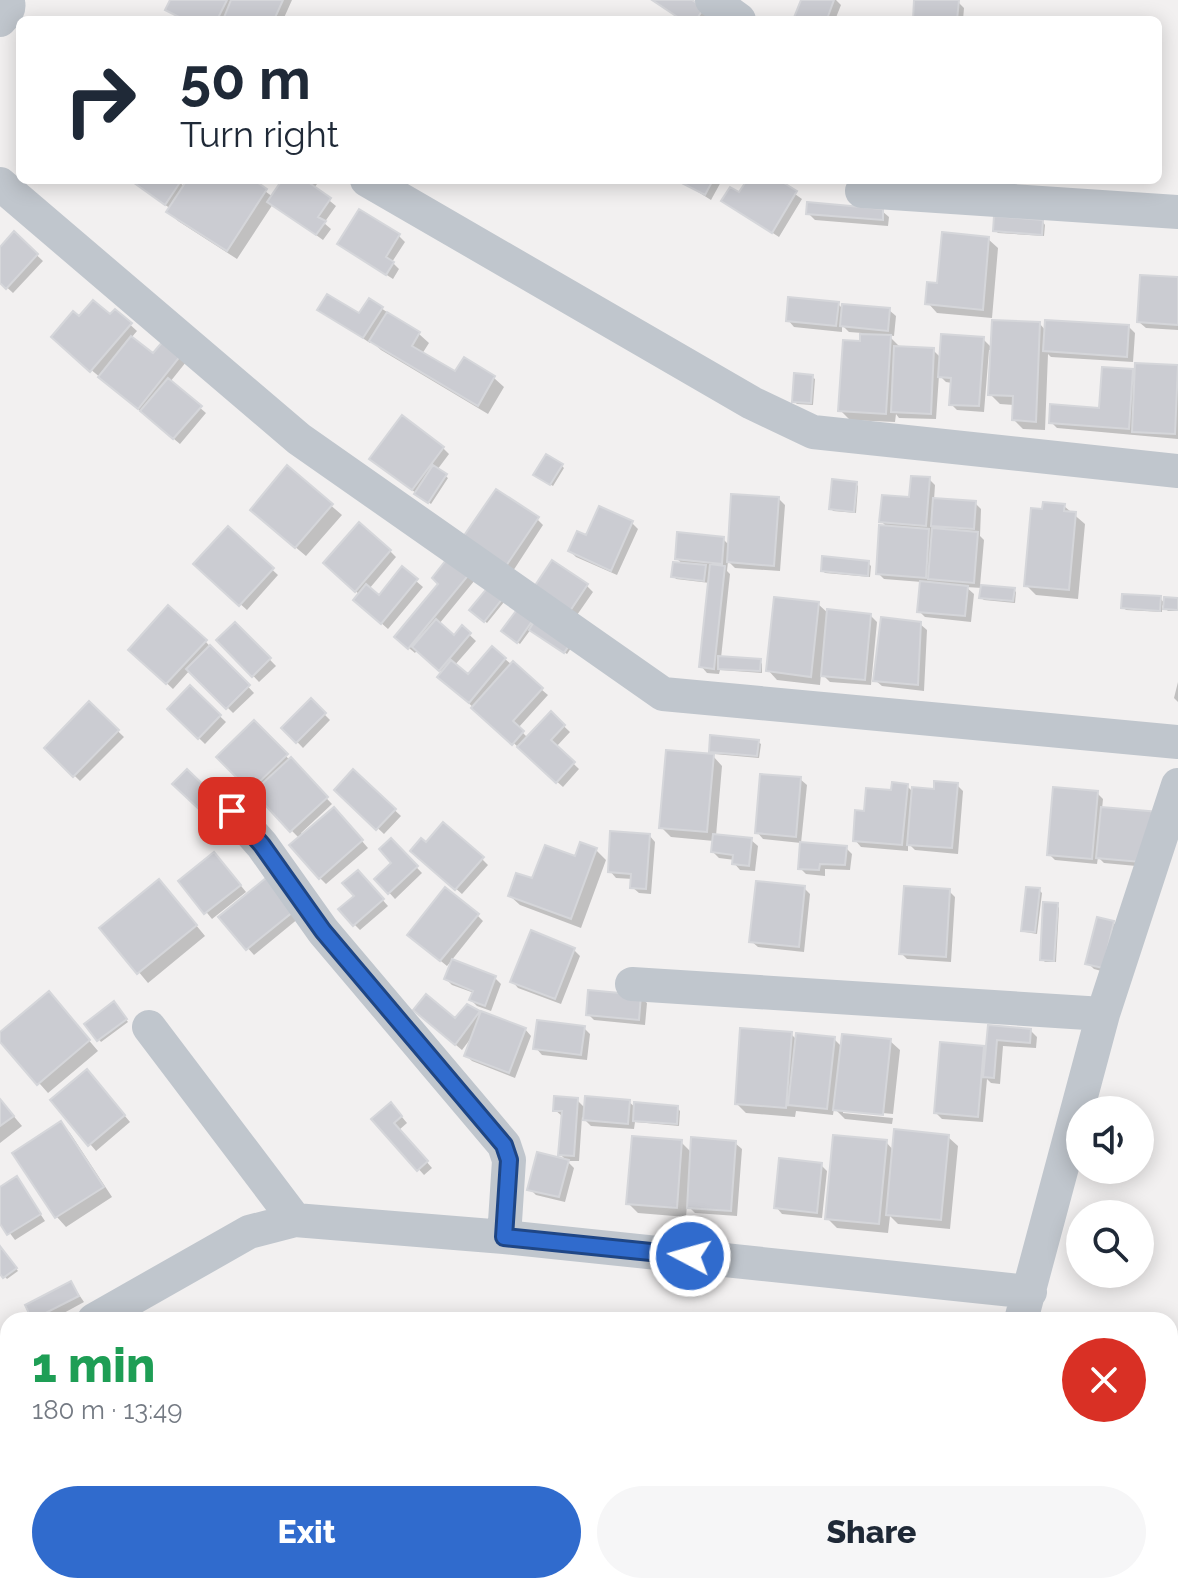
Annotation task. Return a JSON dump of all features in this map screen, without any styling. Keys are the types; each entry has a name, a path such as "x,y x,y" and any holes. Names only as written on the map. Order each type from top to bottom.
{"street":[{"path":"0,20 6,14 7,0"},
{"path":"712,0 734,16"},
{"path":"0,184 299,439 663,694 1178,742"},
{"path":"374,184 752,403 813,432 1178,471"},
{"path":"862,191 1178,212"},
{"path":"108,1312 249,1232 295,1220 504,1237 1026,1306 1103,1014 1178,785"},
{"path":"232,811 262,845 323,931 504,1145 509,1160 504,1237"},
{"path":"632,984 1103,1014"},
{"path":"149,1027 295,1220"}],"building":[{"path":"170,0 227,0 219,16 177,16 165,10"},
{"path":"231,0 283,0 276,16 225,16"},
{"path":"652,0 692,0 704,8 699,16 676,16"},
{"path":"801,0 834,0 828,16 795,16"},
{"path":"914,0 959,0 957,16 913,16"},
{"path":"136,184 179,184 165,205"},
{"path":"184,184 260,184 267,189 227,251 166,212"},
{"path":"279,184 311,184 331,198 318,217 326,221 316,235 267,202"},
{"path":"684,184 711,184 705,195"},
{"path":"744,184 786,184 797,191 772,233 721,201 730,187 739,192"},
{"path":"807,202 883,209 883,220 806,214"},
{"path":"359,209 400,234 386,257 394,262 386,275 337,244"},
{"path":"994,216 1043,220 1042,235 993,231"},
{"path":"14,231 38,254 6,289 0,283 0,247"},
{"path":"942,232 989,237 983,310 925,304 927,282 937,283"},
{"path":"1140,275 1178,277 1178,325 1137,322"},
{"path":"327,294 359,313 369,298 383,307 363,338 317,310"},
{"path":"788,297 839,302 836,326 786,321"},
{"path":"93,300 110,314 115,309 132,323 90,372 51,337 73,311 79,316"},
{"path":"842,304 890,308 888,331 840,326"},
{"path":"387,312 420,332 412,346 455,371 464,357 495,376 478,406 369,341"},
{"path":"992,320 1040,322 1036,422 1012,420 1013,396 988,395"},
{"path":"1045,320 1129,325 1127,357 1043,351"},
{"path":"860,334 891,335 886,414 838,411 843,340 860,341"},
{"path":"941,334 984,337 979,406 949,405 951,378 938,377"},
{"path":"131,336 153,353 164,340 181,355 138,409 98,377"},
{"path":"894,346 934,348 931,414 891,412"},
{"path":"1135,363 1178,365 1175,434 1132,432"},
{"path":"1102,367 1133,369 1129,429 1049,423 1050,404 1099,408"},
{"path":"794,373 813,375 811,403 792,402"},
{"path":"168,378 202,406 173,439 140,411"},
{"path":"402,415 444,447 412,490 369,459"},
{"path":"546,454 563,464 550,485 533,475"},
{"path":"287,465 333,504 295,548 250,510"},
{"path":"433,465 447,474 428,503 414,494"},
{"path":"911,476 930,477 926,526 879,522 882,495 909,497"},
{"path":"832,479 857,482 854,512 829,509"},
{"path":"496,489 539,517 506,566 463,537"},
{"path":"731,494 779,497 774,566 727,562"},
{"path":"933,498 976,501 974,529 931,526"},
{"path":"1043,502 1065,504 1064,511 1076,512 1069,590 1024,586 1031,508 1042,509"},
{"path":"599,506 633,521 611,571 568,551 577,531 586,535"},
{"path":"359,522 391,550 355,592 323,563"},
{"path":"879,525 929,529 926,578 876,574"},
{"path":"228,526 274,568 239,606 193,564"},
{"path":"932,528 978,532 974,583 928,579"},
{"path":"677,532 724,537 722,564 675,559"},
{"path":"450,555 471,572 408,649 394,637 438,584 432,578"},
{"path":"822,556 869,561 868,576 821,571"},
{"path":"552,560 588,584 570,611 534,587"},
{"path":"673,562 706,565 704,581 671,577"},
{"path":"710,564 725,566 714,669 699,667"},
{"path":"402,566 418,579 381,624 353,600 366,584 379,595"},
{"path":"920,581 968,586 965,616 917,612"},
{"path":"981,585 1015,588 1013,601 979,598"},
{"path":"488,587 503,598 484,622 469,610"},
{"path":"1122,594 1161,596 1160,611 1121,608"},
{"path":"774,597 819,602 811,677 766,671"},
{"path":"1164,597 1178,598 1178,610 1163,609"},
{"path":"522,603 537,614 517,643 501,631"},
{"path":"168,605 207,640 166,684 128,650"},
{"path":"827,609 871,614 865,680 821,676"},
{"path":"538,615 574,638 564,653 529,630"},
{"path":"881,617 921,622 918,685 873,681"},
{"path":"436,619 454,635 462,625 471,633 439,671 412,647"},
{"path":"235,622 271,658 252,677 216,640"},
{"path":"210,645 250,685 226,709 186,669"},
{"path":"492,646 506,658 469,703 437,677 451,660 468,674"},
{"path":"718,656 761,659 760,671 718,669"},
{"path":"513,661 543,688 513,721 524,731 512,745 471,708"},
{"path":"190,685 221,715 198,739 167,709"},
{"path":"311,698 326,713 296,743 281,728"},
{"path":"89,701 119,730 73,777 44,748"},
{"path":"551,711 565,725 551,740 575,762 556,783 517,747"},
{"path":"254,720 288,754 250,791 216,757"},
{"path":"710,735 759,740 757,756 709,752"},
{"path":"666,750 714,754 707,832 659,828"},
{"path":"291,757 328,797 290,832 253,792"},
{"path":"187,769 215,796 201,811 172,784"},
{"path":"353,769 396,809 376,830 334,790"},
{"path":"760,774 801,777 796,837 755,833"},
{"path":"934,781 958,783 952,848 907,845 912,787 934,789"},
{"path":"892,782 908,784 902,845 853,841 855,810 864,811 866,788 891,790"},
{"path":"1053,787 1098,791 1092,859 1047,855"},
{"path":"334,807 363,840 319,879 289,845"},
{"path":"1101,807 1159,812 1141,862 1096,858"},
{"path":"443,822 484,857 455,890 410,851 421,838 426,842"},
{"path":"610,831 650,834 646,889 630,888 631,874 608,872"},
{"path":"713,834 752,838 749,866 732,864 733,855 711,852"},
{"path":"391,838 418,866 388,894 374,879 391,863 379,849"},
{"path":"580,842 597,848 571,919 508,896 516,873 532,878 545,845 575,856"},
{"path":"800,842 847,846 845,865 820,864 819,870 798,869"},
{"path":"214,852 241,885 204,914 178,881"},
{"path":"358,870 384,899 353,926 338,909 354,896 342,883"},
{"path":"266,878 294,911 246,950 218,917"},
{"path":"159,879 197,925 137,974 99,928"},
{"path":"756,881 805,886 799,947 749,942"},
{"path":"904,886 950,889 946,957 899,954"},
{"path":"445,887 479,914 440,961 407,935"},
{"path":"1026,887 1040,888 1035,932 1021,931"},
{"path":"1043,902 1058,903 1054,961 1040,960"},
{"path":"1097,917 1114,921 1103,968 1085,964"},
{"path":"531,930 575,948 555,999 510,982"},
{"path":"452,959 496,976 485,1006 469,1000 473,991 444,979"},
{"path":"588,990 641,995 639,1020 586,1015"},
{"path":"49,991 90,1040 37,1085 0,1042 0,1032"},
{"path":"426,994 455,1018 467,1004 480,1011 455,1045 413,1010"},
{"path":"114,1001 127,1019 97,1041 84,1024"},
{"path":"481,1011 526,1028 509,1073 464,1056"},
{"path":"537,1020 585,1026 581,1055 533,1049"},
{"path":"988,1025 1031,1029 1030,1043 997,1040 994,1078 983,1077"},
{"path":"740,1028 792,1032 786,1108 735,1104"},
{"path":"796,1033 835,1037 827,1109 788,1105"},
{"path":"842,1034 891,1039 883,1115 833,1110"},
{"path":"940,1042 984,1046 978,1117 934,1113"},
{"path":"87,1069 125,1115 88,1146 50,1100"},
{"path":"554,1096 578,1098 574,1156 558,1155 562,1111 553,1111"},
{"path":"585,1096 630,1100 628,1124 583,1120"},
{"path":"0,1099 14,1116 0,1126"},
{"path":"391,1102 402,1116 394,1123 428,1161 417,1171 371,1119"},
{"path":"634,1102 678,1106 677,1124 633,1121"},
{"path":"61,1121 104,1187 55,1218 12,1153"},
{"path":"894,1129 949,1135 941,1220 886,1215"},
{"path":"833,1135 887,1140 879,1224 825,1219"},
{"path":"632,1136 682,1140 677,1208 626,1204"},
{"path":"691,1137 736,1141 731,1211 687,1208"},
{"path":"537,1152 569,1160 559,1197 527,1190"},
{"path":"779,1158 822,1163 817,1213 774,1208"},
{"path":"17,1176 41,1214 7,1235 0,1224 0,1187"},
{"path":"0,1246 17,1268 3,1278 0,1274"},
{"path":"71,1281 79,1296 48,1312 28,1312 25,1305"}],"route":[{"path":"232,811 262,845 323,931 504,1145 509,1160 504,1237 690,1256"}]}
